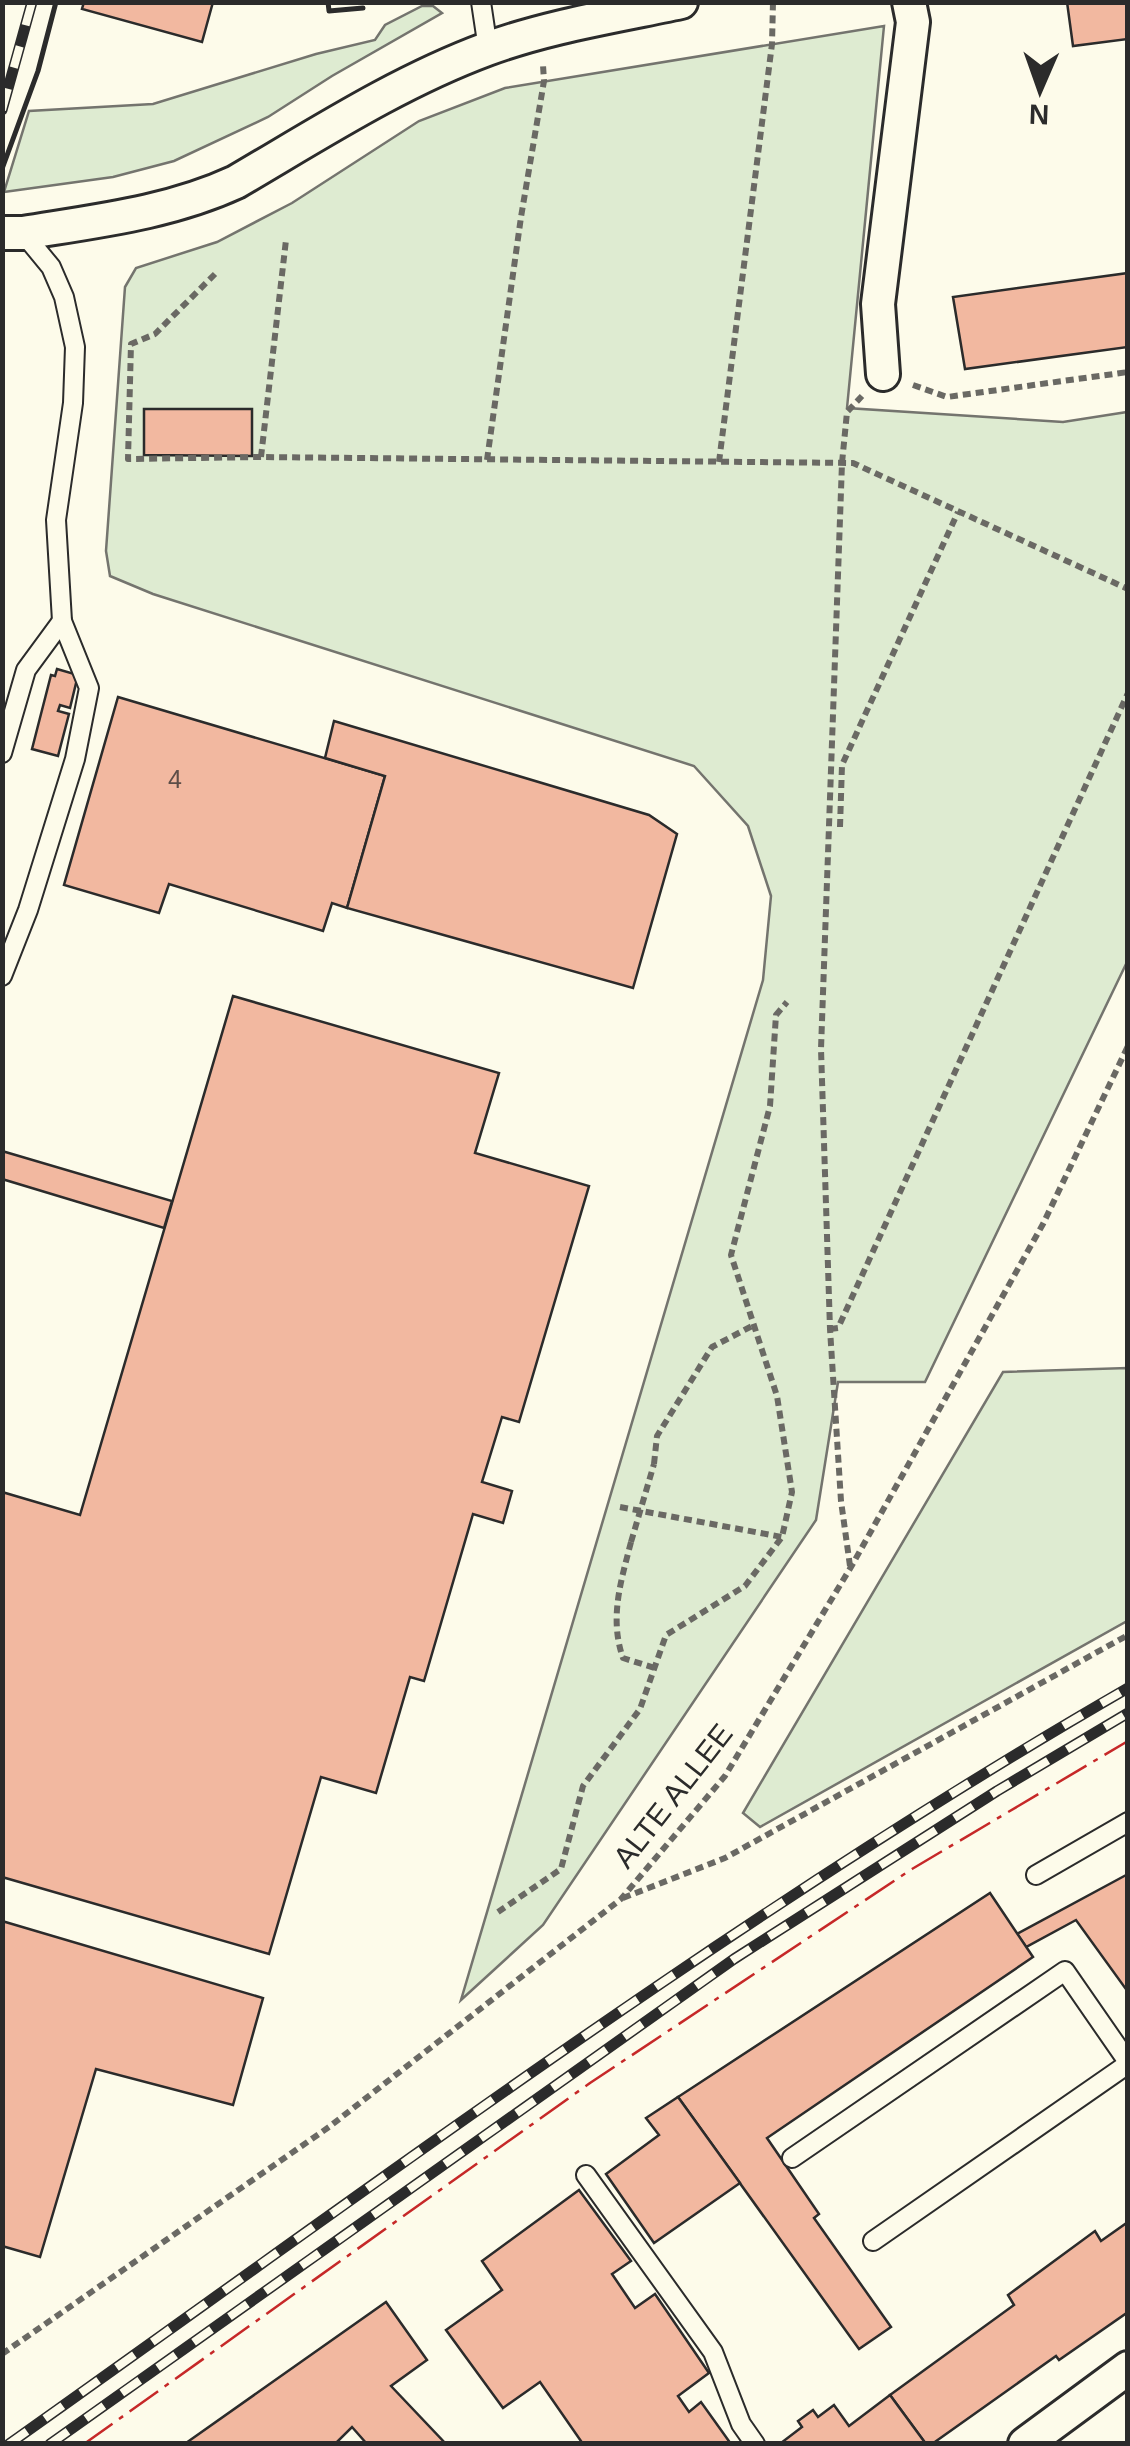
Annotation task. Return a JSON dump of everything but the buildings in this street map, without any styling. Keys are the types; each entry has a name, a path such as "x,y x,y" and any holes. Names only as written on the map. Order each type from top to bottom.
{"street":[{"path":"13,233 165,209 209,195 398,88 488,48 680,2"},
{"path":"883,374 878,304 913,22 908,2"},
{"path":"1025,2444 1128,2368"}],"lane":[{"path":"481,2 488,48"},
{"path":"2,976 28,910 75,759 89,688 62,621 56,520 73,403 75,348 64,297 51,267 13,233"},
{"path":"2,753 26,670 62,621"},
{"path":"1036,1875 1128,1822"},
{"path":"792,2158 1065,1971 1128,2063 873,2241"},
{"path":"586,2175 714,2352 741,2424 754,2444"}],"path":[{"path":"719,462 770,63 773,2"},
{"path":"487,460 544,81 540,34"},
{"path":"261,457 286,240"},
{"path":"214,274 155,334 131,344 128,459 853,464 1128,590"},
{"path":"850,1567 840,1501 830,1329 821,1049 847,412 883,374 947,397 1128,372"},
{"path":"840,827 842,765 958,512"},
{"path":"830,1329 838,1328 1128,693"},
{"path":"498,1912 562,1869 583,1786 640,1708 666,1636 744,1586 782,1537 792,1492 777,1396 730,1255 770,1106 776,1015 787,1002"},
{"name":"ALTE ALLEE","path":"2,2354 330,2127 622,1899 725,1776 850,1567 1042,1224 1128,1046"},
{"path":"655,1668 623,1658 616,1637 617,1601 654,1464 657,1436 712,1347 754,1325"},
{"path":"620,1506 782,1537"},
{"path":"622,1899 725,1858 1128,1635"}],"green space":[{"path":"422,6 433,6 442,13 268,117 174,161 113,177 4,192 29,111 153,104 375,40 385,25"},
{"path":"884,26 847,408 1063,422 1127,412 1127,962 925,1382 838,1382 816,1520 543,1925 461,2000 763,980 771,896 748,826 694,766 153,594 110,576 106,551 125,287 136,268 217,242 292,203 419,121 505,88"},
{"path":"1127,1368 1127,1621 760,1827 743,1813 1003,1372"}],"railway":[{"path":"2,110 32,2"},
{"path":"9,2444 699,1958 840,1864 1128,1688"},
{"path":"50,2444 734,1959 997,1791 1128,1713"}],"wall":[{"path":"2,169 38,71 56,2"},
{"path":"328,2 329,11 363,8"}],"power":[{"path":"84,2444 590,2083 912,1869 1128,1741"}]}
